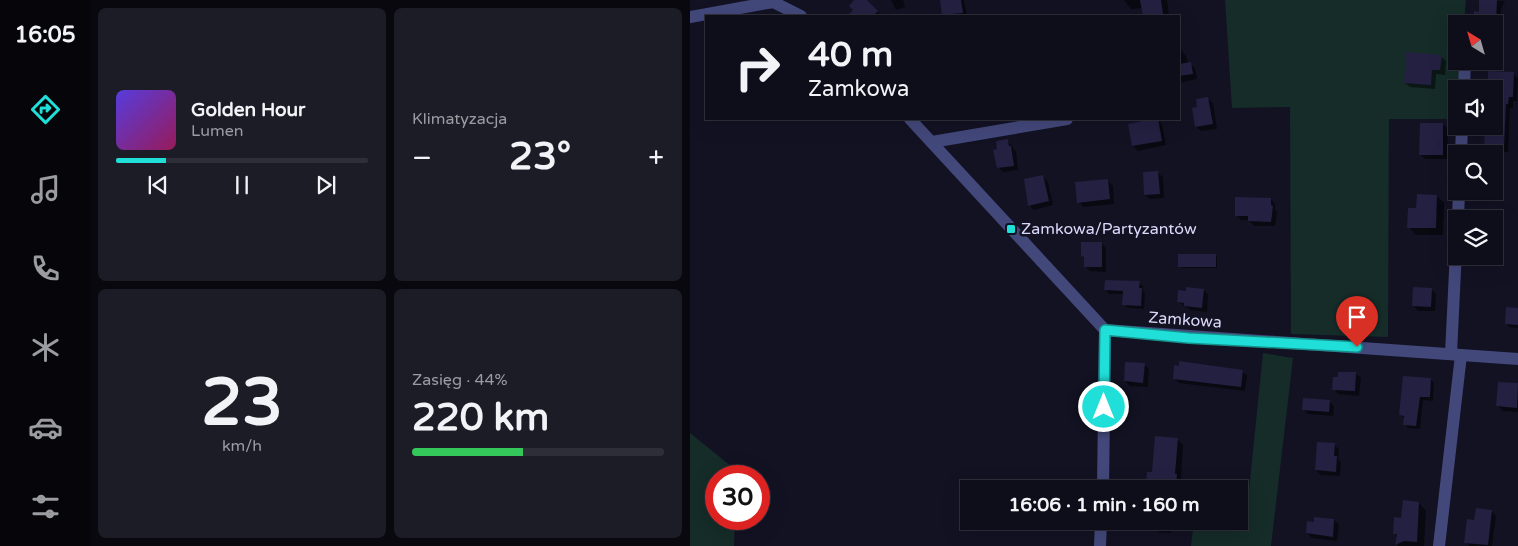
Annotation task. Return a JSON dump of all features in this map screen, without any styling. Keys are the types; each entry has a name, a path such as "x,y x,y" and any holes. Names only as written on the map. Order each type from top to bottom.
{"street":[{"path":"690,17 779,1 800,15"},
{"path":"911,120 1105,330 1103,480"},
{"path":"932,142 1061,120"},
{"path":"1439,546 1456,354 1456,265"},
{"name":"Zamkowa","path":"1105,330 1518,359"},
{"path":"1100,546 1101,530"}],"green space":[{"path":"1225,0 1466,0 1465,15 1448,15 1448,70 1459,70 1459,80 1448,80 1448,119 1389,119 1388,337 1291,334 1290,107 1232,108"},
{"path":"1263,353 1293,358 1271,546 1191,546 1193,530 1248,530 1249,490"},
{"path":"690,433 730,465 705,465 705,530 735,530 734,546 690,546"}],"building":[{"path":"854,0 867,0 878,11 874,15 848,15 853,10 849,6"},
{"path":"940,0 961,0 963,13 942,15"},
{"path":"1140,0 1161,0 1163,14 1143,15"},
{"path":"1479,0 1497,0 1496,15 1474,15 1474,11 1479,12"},
{"path":"1406,52 1442,55 1440,70 1432,70 1431,85 1404,83"},
{"path":"1191,62 1193,74 1180,76 1180,64"},
{"path":"1488,71 1514,72 1513,97 1509,97 1508,104 1506,104 1504,148 1503,145 1484,145 1485,135 1503,135 1503,80 1488,80"},
{"path":"1208,97 1213,124 1195,127 1192,108 1197,107 1196,99"},
{"path":"1158,120 1162,141 1132,146 1128,124"},
{"path":"1420,123 1443,123 1443,155 1419,155"},
{"path":"1008,139 1014,166 997,168 993,150 997,149 996,141"},
{"path":"1158,171 1160,194 1144,195 1143,172"},
{"path":"1043,175 1049,201 1028,206 1024,179"},
{"path":"1108,179 1110,199 1077,203 1075,182"},
{"path":"1417,194 1437,195 1436,228 1407,228 1408,208 1416,208"},
{"path":"1235,197 1271,198 1271,205 1273,206 1271,222 1248,221 1248,216 1235,216"},
{"path":"1081,242 1102,242 1102,267 1084,267 1084,257 1081,256"},
{"path":"1178,254 1216,254 1216,267 1178,267"},
{"path":"1105,280 1140,281 1139,288 1142,288 1141,306 1122,305 1123,291 1104,290"},
{"path":"1186,287 1204,289 1202,308 1184,306 1184,303 1177,302 1178,290 1186,291"},
{"path":"1413,287 1432,288 1431,307 1412,306"},
{"path":"1506,307 1518,308 1518,325 1505,324"},
{"path":"1179,361 1243,370 1241,387 1173,379 1174,365 1179,366"},
{"path":"1125,362 1145,363 1143,383 1124,381"},
{"path":"1338,372 1356,372 1355,391 1332,390 1333,377 1338,377"},
{"path":"1403,376 1431,378 1430,397 1420,397 1416,426 1403,425 1404,416 1399,415"},
{"path":"1498,382 1518,383 1517,408 1496,406"},
{"path":"1303,398 1330,400 1329,412 1302,410"},
{"path":"1155,436 1178,438 1175,474 1177,474 1177,480 1146,480 1147,472 1152,472"},
{"path":"1317,442 1335,443 1334,456 1337,456 1336,472 1315,470"},
{"path":"1403,500 1419,502 1417,542 1404,541 1395,545 1397,534 1393,534 1394,517 1401,518"},
{"path":"1476,508 1492,510 1488,545 1464,543 1467,519 1474,520"},
{"path":"1314,517 1334,519 1333,537 1306,533 1307,521 1314,522"}],"place":[{"name":"Zamkowa/Partyzantów","path":"1011,229"}],"route":[{"path":"1104,407 1105,330 1189,338 1357,347"}]}
